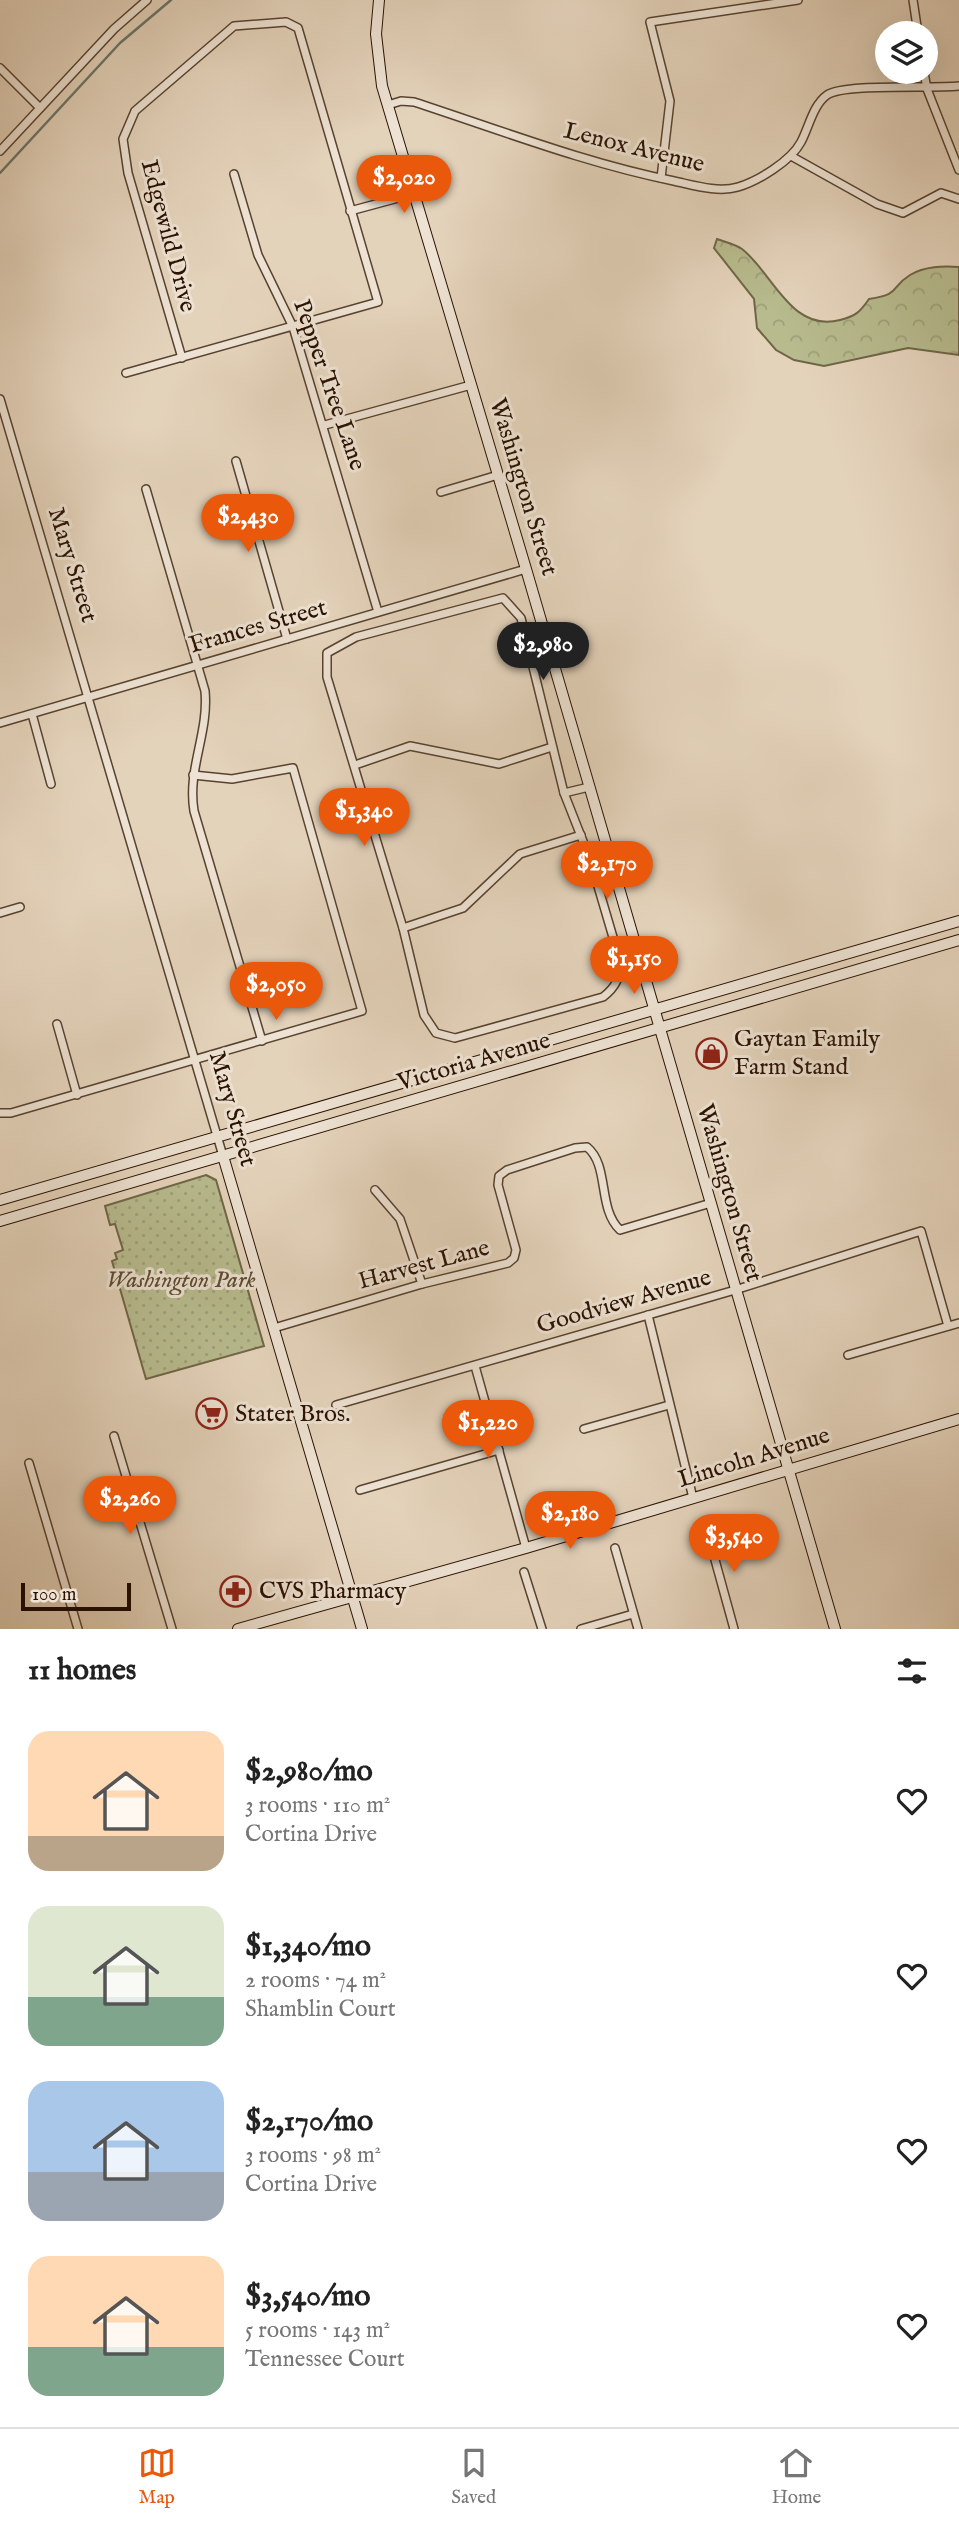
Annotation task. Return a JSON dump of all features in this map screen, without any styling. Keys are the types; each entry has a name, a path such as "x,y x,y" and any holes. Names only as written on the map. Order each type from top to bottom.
{"main road":[{"name":"Washington Street","path":"379,0 377,55 388,106 835,1629"},
{"name":"Victoria Avenue","path":"0,1200 959,921"},
{"name":"Victoria Avenue","path":"0,1221 959,940"},
{"name":"Mary Street","path":"223,1156 362,1629"},
{"name":"Lincoln Avenue","path":"238,1629 264,1625 353,1596 526,1548 959,1419"}],"street":[{"path":"0,151 114,29 147,0"},
{"path":"661,178 670,101 650,22 798,0"},
{"path":"913,0 916,21"},
{"name":"Edgewild Drive","path":"182,358 128,173 123,139 135,111 234,26 286,22 298,28 350,211"},
{"path":"0,68 40,108"},
{"path":"926,84 959,170"},
{"path":"959,86 853,89 828,94 819,103 792,156 868,199 903,213 941,193 959,199"},
{"name":"Lenox Avenue","path":"388,106 401,101 414,102 611,167 714,188 737,188 792,156"},
{"name":"Pepper Tree Lane","path":"234,174 258,256 293,327 325,425 378,612"},
{"path":"126,373 378,302 350,211 413,194"},
{"path":"325,425 471,385"},
{"name":"Mary Street","path":"0,400 197,1060 223,1156"},
{"path":"236,461 287,639"},
{"path":"441,492 498,475"},
{"path":"146,489 198,665 206,703 192,775 194,811 262,1041"},
{"name":"Frances Street","path":"0,723 526,569"},
{"path":"503,598 521,618 552,747 564,793 581,835 620,961 617,983 603,997 455,1038 436,1033 424,1015 403,928 327,677 327,653 356,637 503,598"},
{"path":"32,714 51,783"},
{"path":"355,765 410,746 499,764 552,747"},
{"path":"0,1113 11,1113 77,1095 362,1012 293,768 232,779 192,775"},
{"path":"564,793 589,787"},
{"path":"403,928 463,908 520,853 581,835"},
{"path":"0,913 20,907"},
{"path":"57,1024 77,1095"},
{"name":"Harvest Lane","path":"274,1328 422,1284 508,1262 514,1258 516,1250 498,1185 499,1176 508,1170 575,1148 587,1147 596,1154 609,1220 620,1230 711,1203"},
{"path":"375,1190 400,1219 422,1284"},
{"name":"Goodview Avenue","path":"336,1405 735,1290 921,1231 948,1326"},
{"path":"648,1315 693,1498"},
{"path":"848,1355 959,1323"},
{"path":"475,1366 526,1548"},
{"path":"584,1429 669,1405"},
{"path":"114,1436 172,1629"},
{"path":"360,1490 499,1450"},
{"path":"29,1463 78,1629"},
{"path":"706,1527 734,1629"},
{"path":"615,1548 638,1629"},
{"path":"524,1572 542,1629"},
{"path":"581,1629 634,1614"}],"green space":[{"path":"717,239 742,249 796,310 808,318 823,322 854,315 869,299 891,293 916,272 934,267 959,267 959,355 908,348 824,366 794,360 776,350 757,328 754,299 714,248"},
{"name":"Washington Park","path":"206,1175 216,1180 264,1346 146,1379 112,1261 117,1259 115,1253 123,1250 115,1224 110,1225 105,1206"}],"waterway":[{"path":"0,173 120,43 171,0"}],"place":[{"name":"Gaytan Family Farm Stand","path":"711,1053"},
{"name":"Stater Bros.","path":"212,1414"},
{"name":"CVS Pharmacy","path":"236,1591"}]}
